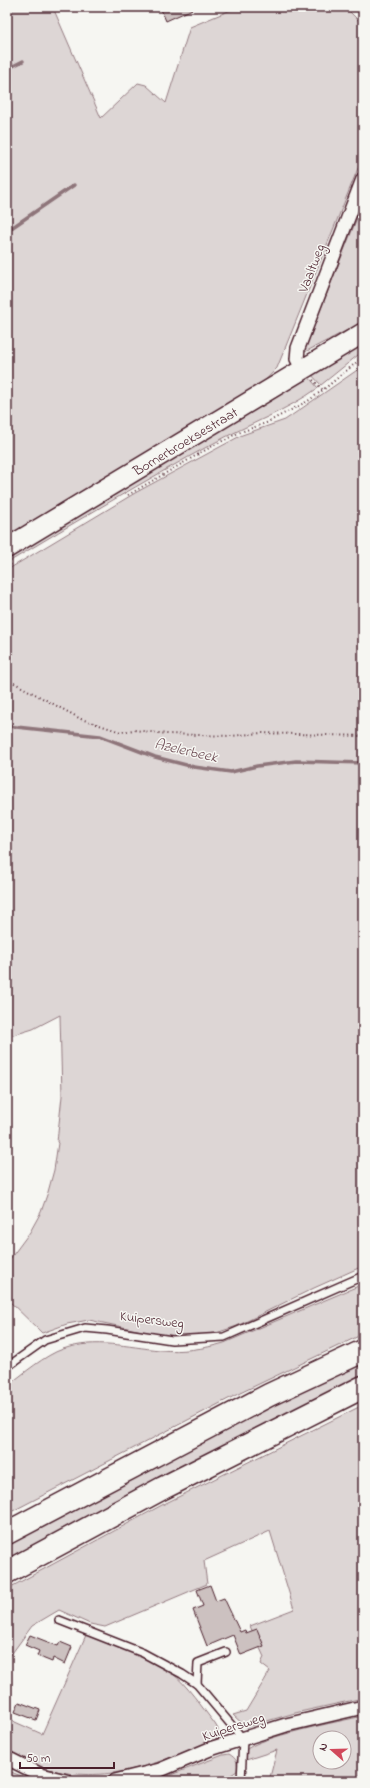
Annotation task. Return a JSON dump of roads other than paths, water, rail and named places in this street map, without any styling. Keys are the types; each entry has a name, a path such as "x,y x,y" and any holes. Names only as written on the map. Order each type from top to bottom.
{"highway":[{"path":"7,1532 269,1395 363,1350"},
{"path":"7,1572 163,1488 363,1387"}],"main road":[{"name":"Bornerbroeksestraat","path":"10,556 241,408 363,333"}],"street":[{"name":"Vaaltweg","path":"303,370 298,359 298,348 363,179"},
{"name":"Kuipersweg","path":"115,1781 160,1770 210,1749 286,1725 363,1707"},
{"path":"7,1758 41,1775 66,1781"}],"lane":[{"name":"Kuipersweg","path":"7,1367 45,1340 85,1328 172,1340 224,1337 363,1276"},
{"path":"59,1620 143,1653 182,1674 197,1684 242,1739 241,1781"},
{"path":"197,1684 198,1663 226,1652"}],"waterway":[{"path":"7,69 23,61"},
{"path":"7,231 74,185"},
{"name":"Azelerbeek","path":"7,726 100,736 155,757 194,767 231,772 257,766 296,761 363,763"}]}
